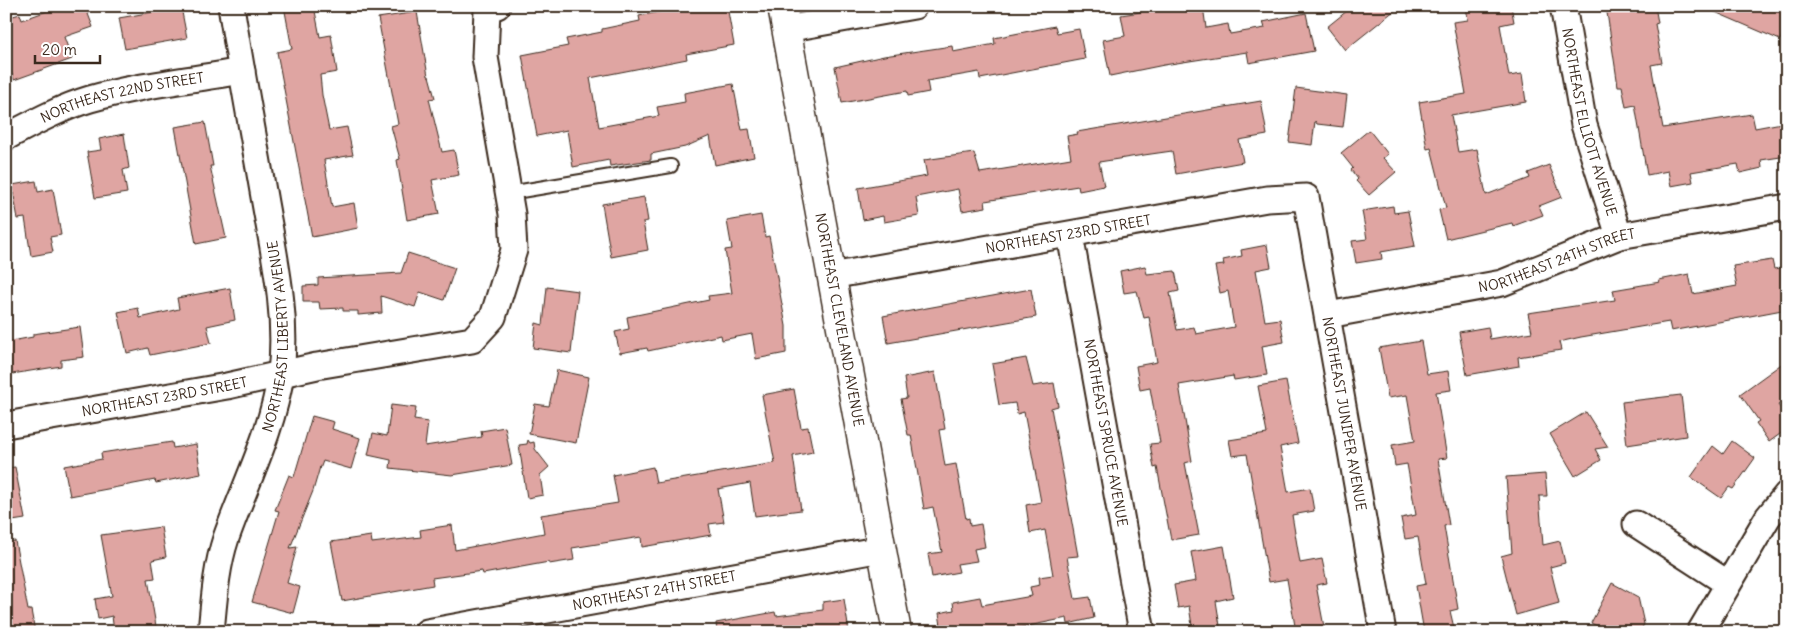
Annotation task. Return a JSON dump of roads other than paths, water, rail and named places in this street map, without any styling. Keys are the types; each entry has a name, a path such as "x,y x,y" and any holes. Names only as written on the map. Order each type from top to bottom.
{"street":[{"name":"NORTHEAST LIBERTY AVENUE","path":"211,632 218,571 226,540 258,460 281,374 283,332 278,278 231,6"},
{"path":"784,18 914,6"},
{"name":"NORTHEAST ELLIOTT AVENUE","path":"1563,6 1584,125 1619,236"},
{"path":"492,8 485,57 509,193"},
{"name":"NORTHEAST CLEVELAND AVENUE","path":"784,18 897,632"},
{"name":"NORTHEAST 22ND STREET","path":"6,137 62,109 89,100 116,93 242,71"},
{"name":"NORTHEAST 23RD STREET","path":"6,425 227,386 317,366 472,340 493,317 514,250 509,193"},
{"name":"NORTHEAST 23RD STREET","path":"831,276 1267,199 1306,197"},
{"name":"NORTHEAST JUNIPER AVENUE","path":"1306,197 1383,632"},
{"name":"NORTHEAST 24TH STREET","path":"1328,315 1502,283 1619,236 1787,207"},
{"name":"NORTHEAST SPRUCE AVENUE","path":"1070,235 1142,632"},
{"path":"1700,632 1727,583 1768,517 1787,494"},
{"path":"1636,524 1727,583"},
{"name":"NORTHEAST 24TH STREET","path":"426,632 882,549"}],"lane":[{"path":"509,193 671,166"}]}
